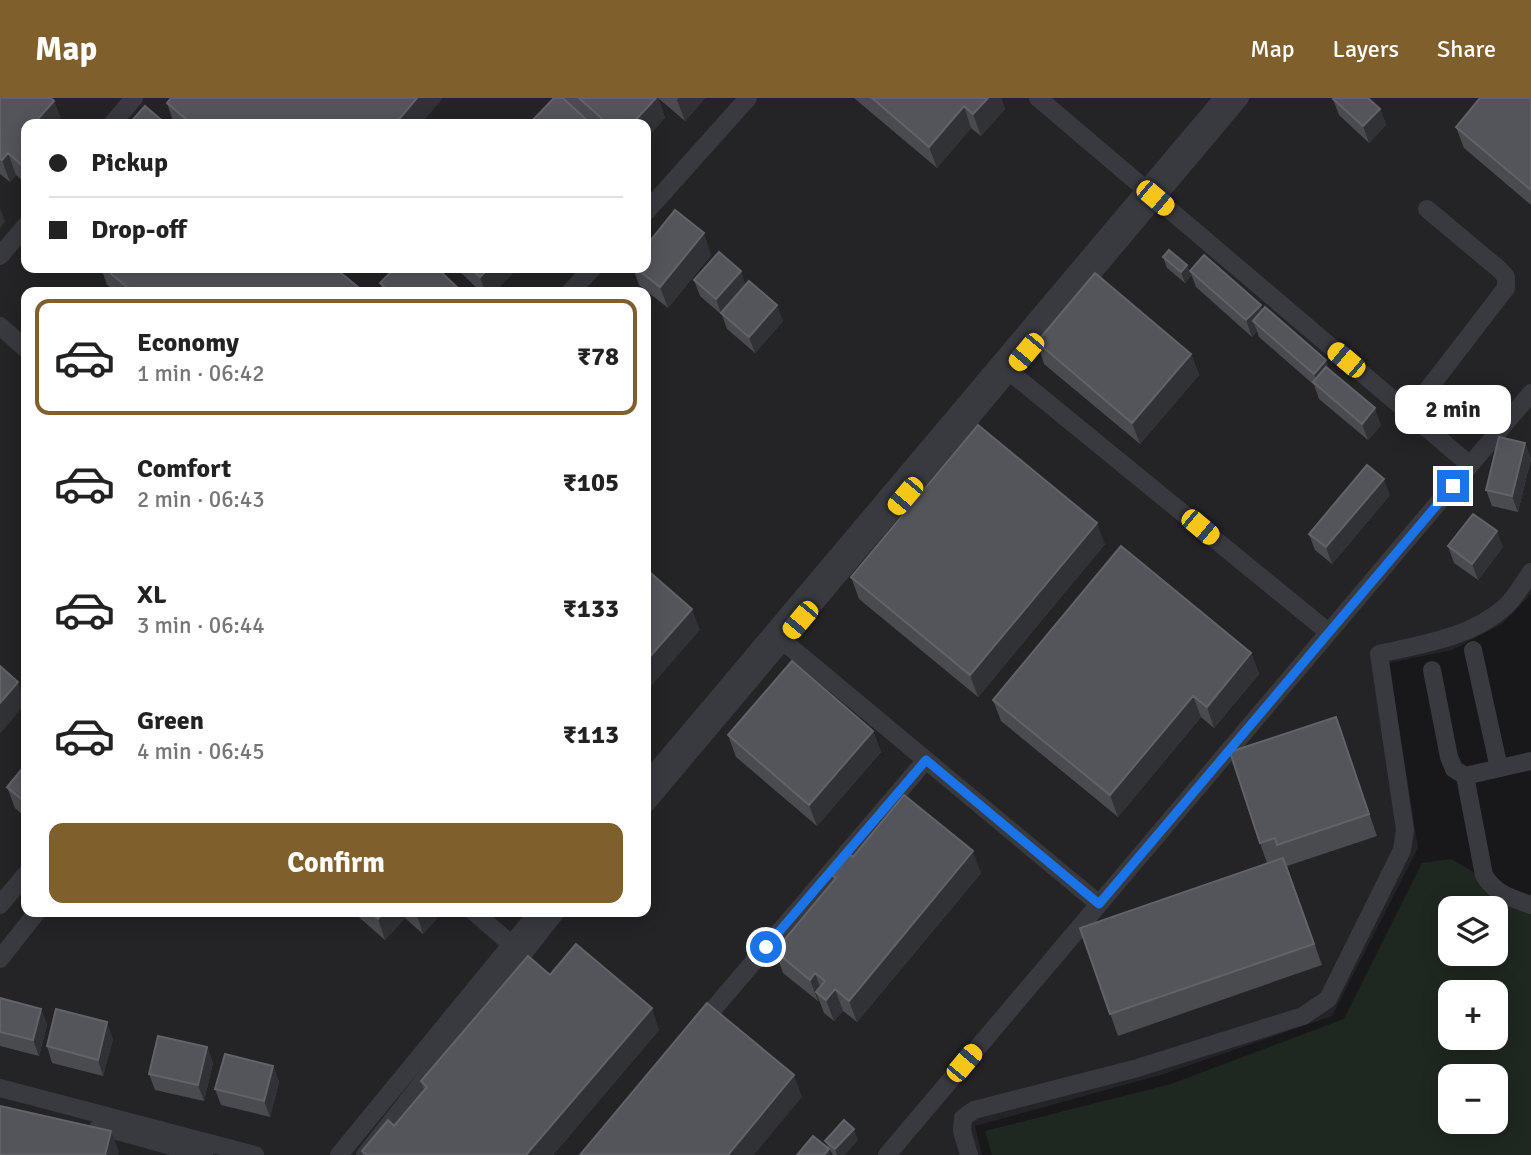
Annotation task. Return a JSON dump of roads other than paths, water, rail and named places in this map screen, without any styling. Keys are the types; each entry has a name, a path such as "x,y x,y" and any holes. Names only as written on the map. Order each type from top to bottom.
{"street":[{"path":"116,119 134,98"},
{"path":"651,206 748,98"},
{"path":"1038,98 1470,465"},
{"path":"651,798 1010,372 1223,98"},
{"path":"651,777 1150,193 1241,98"},
{"path":"1409,414 1506,288 1506,277 1500,270 1427,209"},
{"path":"0,256 21,231"},
{"path":"575,287 588,273"},
{"path":"0,326 21,345"},
{"path":"1010,372 1327,631"},
{"path":"887,1155 1327,631 1531,393"},
{"path":"969,1155 962,1131 963,1118 974,1110 1147,1065 1303,1016 1328,999 1402,850 1405,830 1379,654 1449,638 1472,629 1506,606 1531,572"},
{"path":"783,641 1099,904"},
{"path":"1473,650 1499,768"},
{"path":"1432,670 1449,757 1454,769 1465,776 1531,761"},
{"path":"687,1041 926,760"},
{"path":"1465,776 1484,875 1502,895 1531,905"},
{"path":"0,905 21,880"},
{"path":"0,959 33,917"},
{"path":"480,917 516,948"},
{"path":"365,1155 516,948 535,917"},
{"path":"339,1155 516,948 550,917"},
{"path":"0,1088 255,1155"},
{"path":"0,1099 204,1155"}]}
